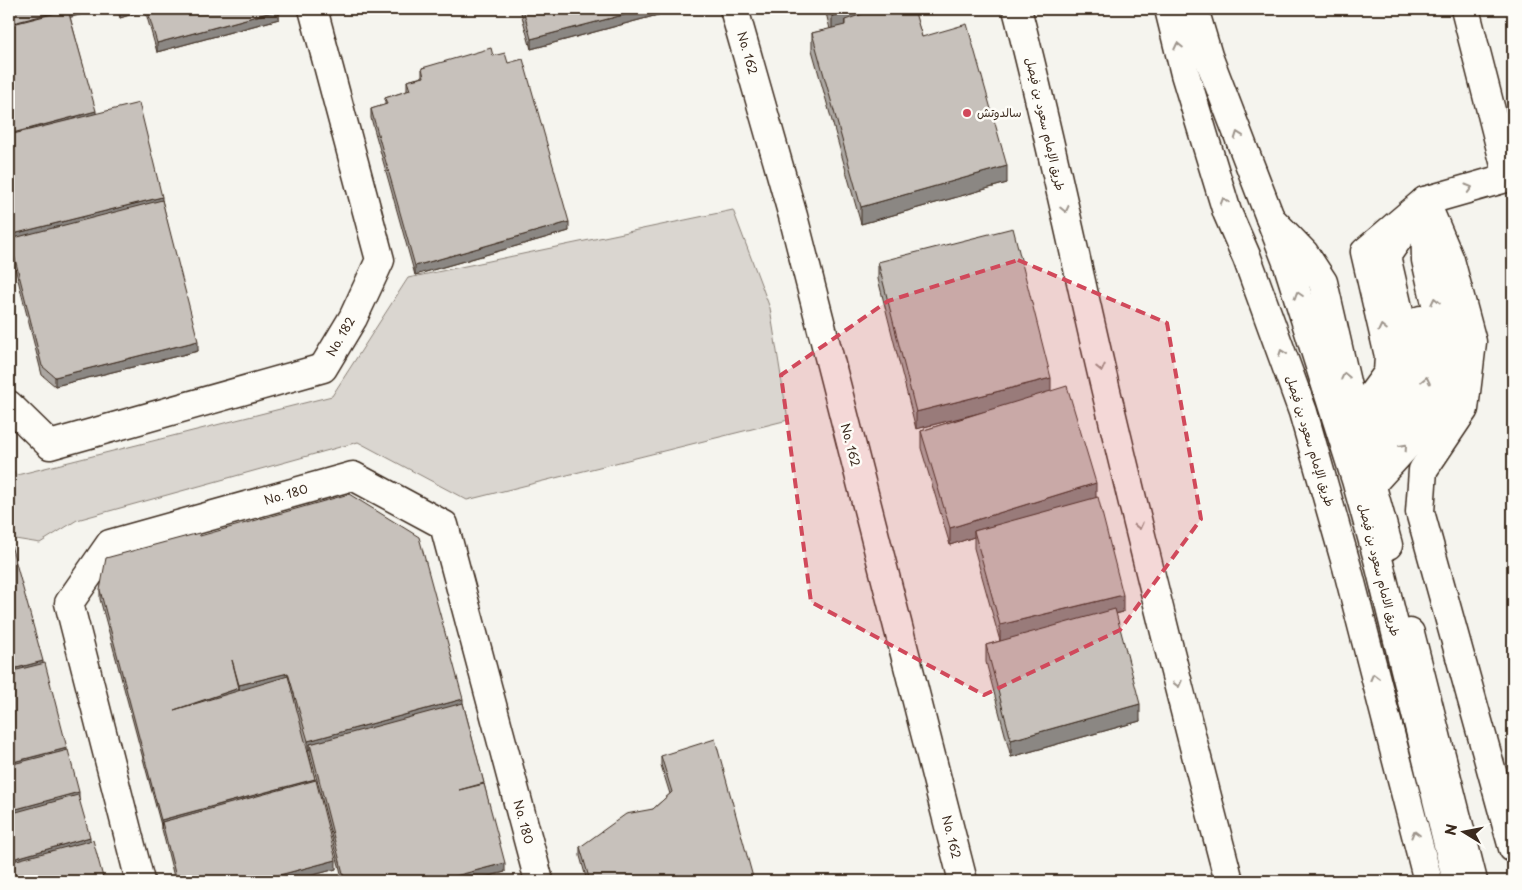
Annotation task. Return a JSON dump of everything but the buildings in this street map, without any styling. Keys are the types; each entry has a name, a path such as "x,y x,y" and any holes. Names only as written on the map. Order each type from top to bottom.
{"main road":[{"name":"No. 182","path":"9,405 50,445 322,368 353,318 380,260 313,9"},
{"name":"No. 162","path":"734,9 793,216 963,881"},
{"name":"طريق الإمام سعود بن فيصل","path":"1017,9 1036,80 1106,390 1184,710 1229,881"},
{"name":"طريق الإمام سعود بن فيصل","path":"1169,9 1185,74 1227,212 1247,258 1303,412 1347,567 1428,881"},
{"path":"1194,9 1208,56 1268,216 1304,253 1323,282 1360,438 1473,881"},
{"path":"1360,438 1388,373 1389,356 1365,252 1425,201 1511,176 1465,9"},
{"path":"1360,438 1419,403 1427,380 1429,356 1407,258 1425,201"},
{"path":"1372,484 1430,416 1449,381 1450,364 1426,260 1425,201"},
{"path":"1425,201 1450,260 1472,342 1464,408 1423,470 1420,512 1513,848"},
{"name":"طريق الامام سعود بن فيصل","path":"1268,216 1287,262 1356,480 1378,559 1389,612 1457,881"},
{"name":"No. 180","path":"140,881 69,603 110,544 353,476 444,525 539,881"},
{"path":"1389,612 1397,584"}],"highlighted area":[{"path":"1018,260 1167,323 1201,519 1120,630 984,695 811,602 781,375 888,301"}],"shaded area":[{"path":"733,210 770,308 788,420 467,500 358,442 77,520 40,543 9,538 9,469 17,475 332,396 408,278"}],"place":[{"name":"سالدوتش","path":"967,113"}]}
